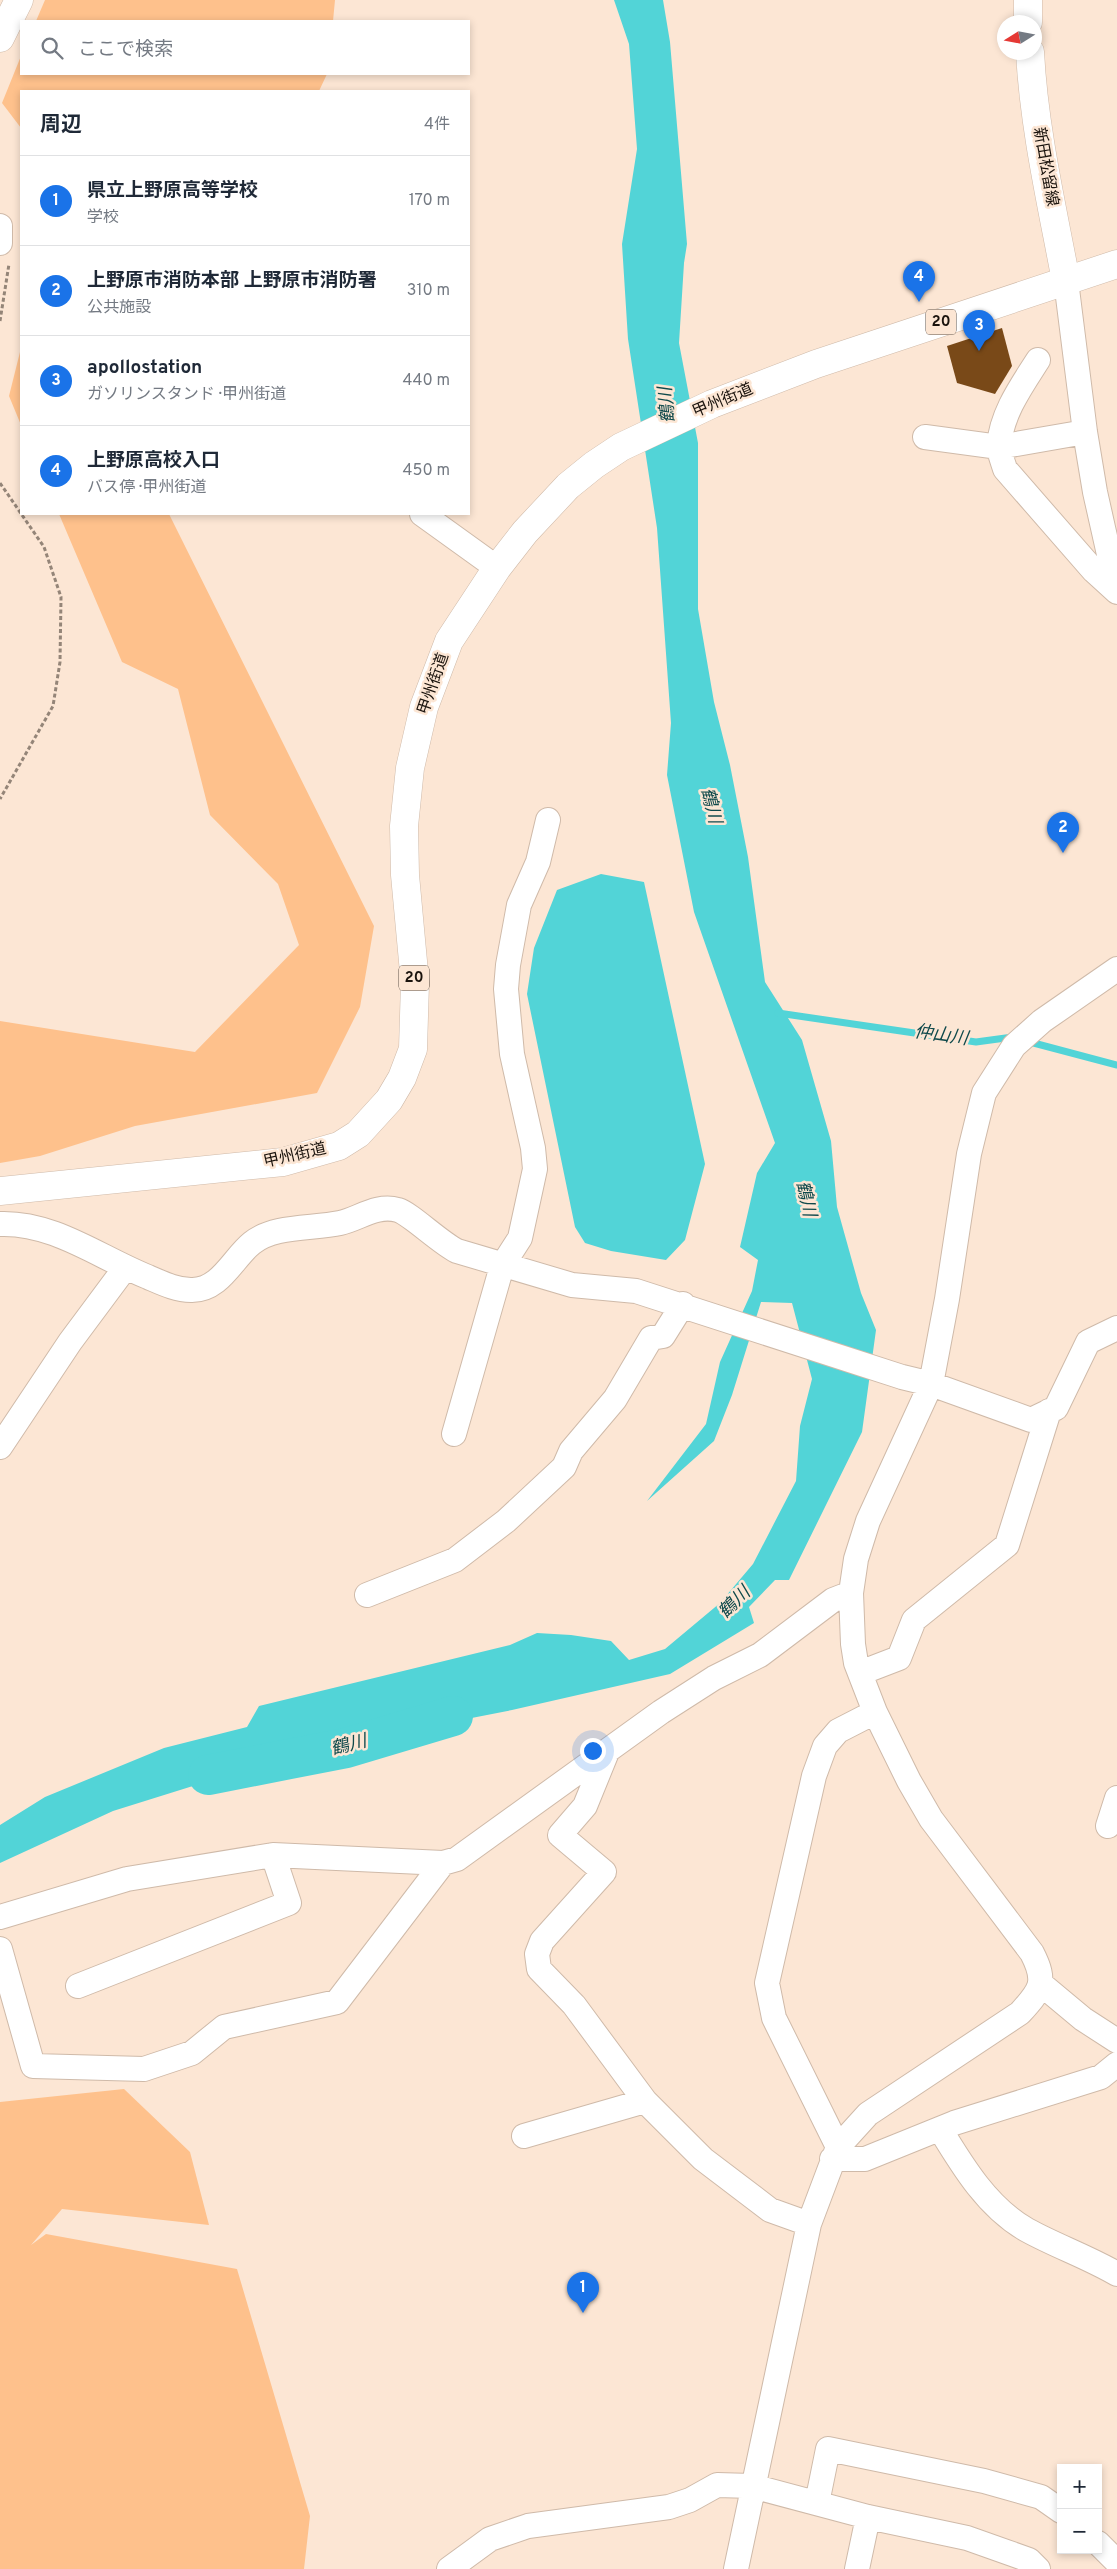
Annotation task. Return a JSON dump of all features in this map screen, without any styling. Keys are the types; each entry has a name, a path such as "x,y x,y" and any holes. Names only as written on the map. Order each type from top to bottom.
{"main road":[{"path":"0,38 19,0"},
{"path":"1028,0 1028,15"},
{"name":"新田松留線","path":"1030,60 1031,81 1042,153 1066,281"},
{"name":"甲州街道","path":"0,1191 283,1162 339,1146 358,1134 389,1100 402,1078 413,1049 416,1016 405,875 404,826 410,768 424,707 449,641 496,568 568,486 621,448 712,404 816,364 1117,264"}],"street":[{"path":"1066,281 1085,432 1117,591"},
{"path":"1038,360 1020,388 1005,419 999,447 1005,469 1094,571 1117,591"},
{"path":"925,437 999,447 1085,432"},
{"path":"423,515 496,568"},
{"path":"454,1434 502,1266 520,1238 535,1169 533,1148 512,1054 506,989 508,965 520,906 538,862 548,820"},
{"path":"736,2569 752,2486 809,2224 835,2153 868,2114 1020,2013 1035,1996 1041,1984 1039,1968 1032,1953 931,1819 909,1781 875,1712 860,1673 853,1644 850,1593 856,1559 868,1521 931,1384 948,1299 976,1118 984,1094 993,1076 1014,1046 1042,1020 1117,969"},
{"path":"0,1224 33,1226 49,1231 125,1268 171,1287 192,1290 205,1288 217,1281 251,1244 263,1235 342,1223 370,1211 399,1210 443,1244 456,1251 502,1266 572,1284 636,1291 683,1304 902,1377 931,1384 1031,1420 1056,1408 1088,1342 1117,1328"},
{"path":"0,1446 70,1342 125,1268"},
{"path":"367,1595 455,1560 506,1521 564,1467 571,1451 615,1399 651,1338 663,1336 683,1304"},
{"path":"860,1673 900,1658 914,1620 1007,1545 1049,1411"},
{"path":"0,1917 127,1879 273,1855 443,1863 457,1860 661,1712 714,1678 760,1655 825,1606 850,1593"},
{"path":"835,2153 774,2018 767,1983 814,1776 825,1746 838,1731 875,1712"},
{"path":"607,1752 585,1806 560,1835 604,1872 542,1941 537,1954 539,1969 574,2004 645,2101 703,2159 770,2210 809,2224"},
{"path":"1108,1826 1117,1798"},
{"path":"78,1986 289,1903 273,1855"},
{"path":"0,1948 33,2066 144,2069 192,2053 224,2027 336,2002 443,1863"},
{"path":"1041,1984 1083,2019 1117,2041"},
{"path":"835,2153 865,2159 940,2130 1100,2077 1117,2064"},
{"path":"524,2136 645,2101"},
{"path":"940,2130 962,2165 989,2199 1026,2229 1117,2274"},
{"path":"817,2503 828,2449 984,2481 1041,2497 1058,2509"},
{"path":"449,2569 490,2540 528,2526 668,2507 690,2500 716,2485 752,2486 868,2517 967,2538 1029,2560 1038,2569"},
{"path":"857,2569 868,2517"},
{"path":"1102,2547 1117,2562"}],"path":[{"path":"0,321 13,242 1,235"},
{"path":"0,483 20,512"},
{"path":"0,799 52,706 60,662 61,597 44,547 22,515"}],"shaded area":[{"path":"45,0 335,0 333,20 36,20"},
{"path":"20,58 20,75 327,75 319,90 20,90 20,127 2,103"},
{"path":"20,352 20,423 9,396"},
{"path":"59,515 169,515 374,926 360,1007 317,1093 135,1126 40,1156 0,1163 0,1021 195,1052 299,945 278,884 210,815 178,689 122,662"},
{"path":"124,2089 190,2152 209,2225 62,2209 31,2245 46,2234 237,2269 310,2516 304,2569 0,2569 0,2102"}],"water":[{"path":"614,0 663,0 670,42 687,244 679,343 698,443 698,609 714,702 730,765 748,857 765,982 802,1040 831,1141 837,1207 861,1293 876,1330 862,1432 789,1580 775,1580 749,1607 754,1623 670,1674 512,1710 308,1750 113,1811 0,1863 0,1825 45,1797 164,1748 247,1727 259,1706 510,1645 537,1633 571,1635 611,1641 629,1660 665,1649 720,1603 753,1564 796,1481 800,1426 812,1379 792,1303 761,1302 732,1395 714,1441 647,1501 706,1424 720,1362 752,1291 758,1260 740,1247 757,1173 775,1143 694,912 667,775 671,723 657,528 628,339 622,244 637,149 629,44"},
{"path":"601,874 644,882 705,1164 685,1240 666,1260 611,1251 585,1243 575,1227 527,994 534,948 557,890"}],"building":[{"path":"1002,328 1012,366 995,394 957,383 947,346"}],"waterway":[{"name":"仲山川","path":"778,1013 976,1042 1013,1037"},
{"name":"仲山川","path":"1026,1041 1117,1065"},
{"name":"鶴川","path":"208,1775 346,1748 453,1716"}],"place":[{"name":"上野原高校入口","path":"919,302"},
{"name":"apollostation","path":"979,351"},
{"name":"上野原市消防本部 上野原市消防署","path":"1063,853"},
{"name":"県立上野原高等学校","path":"583,2313"}]}
